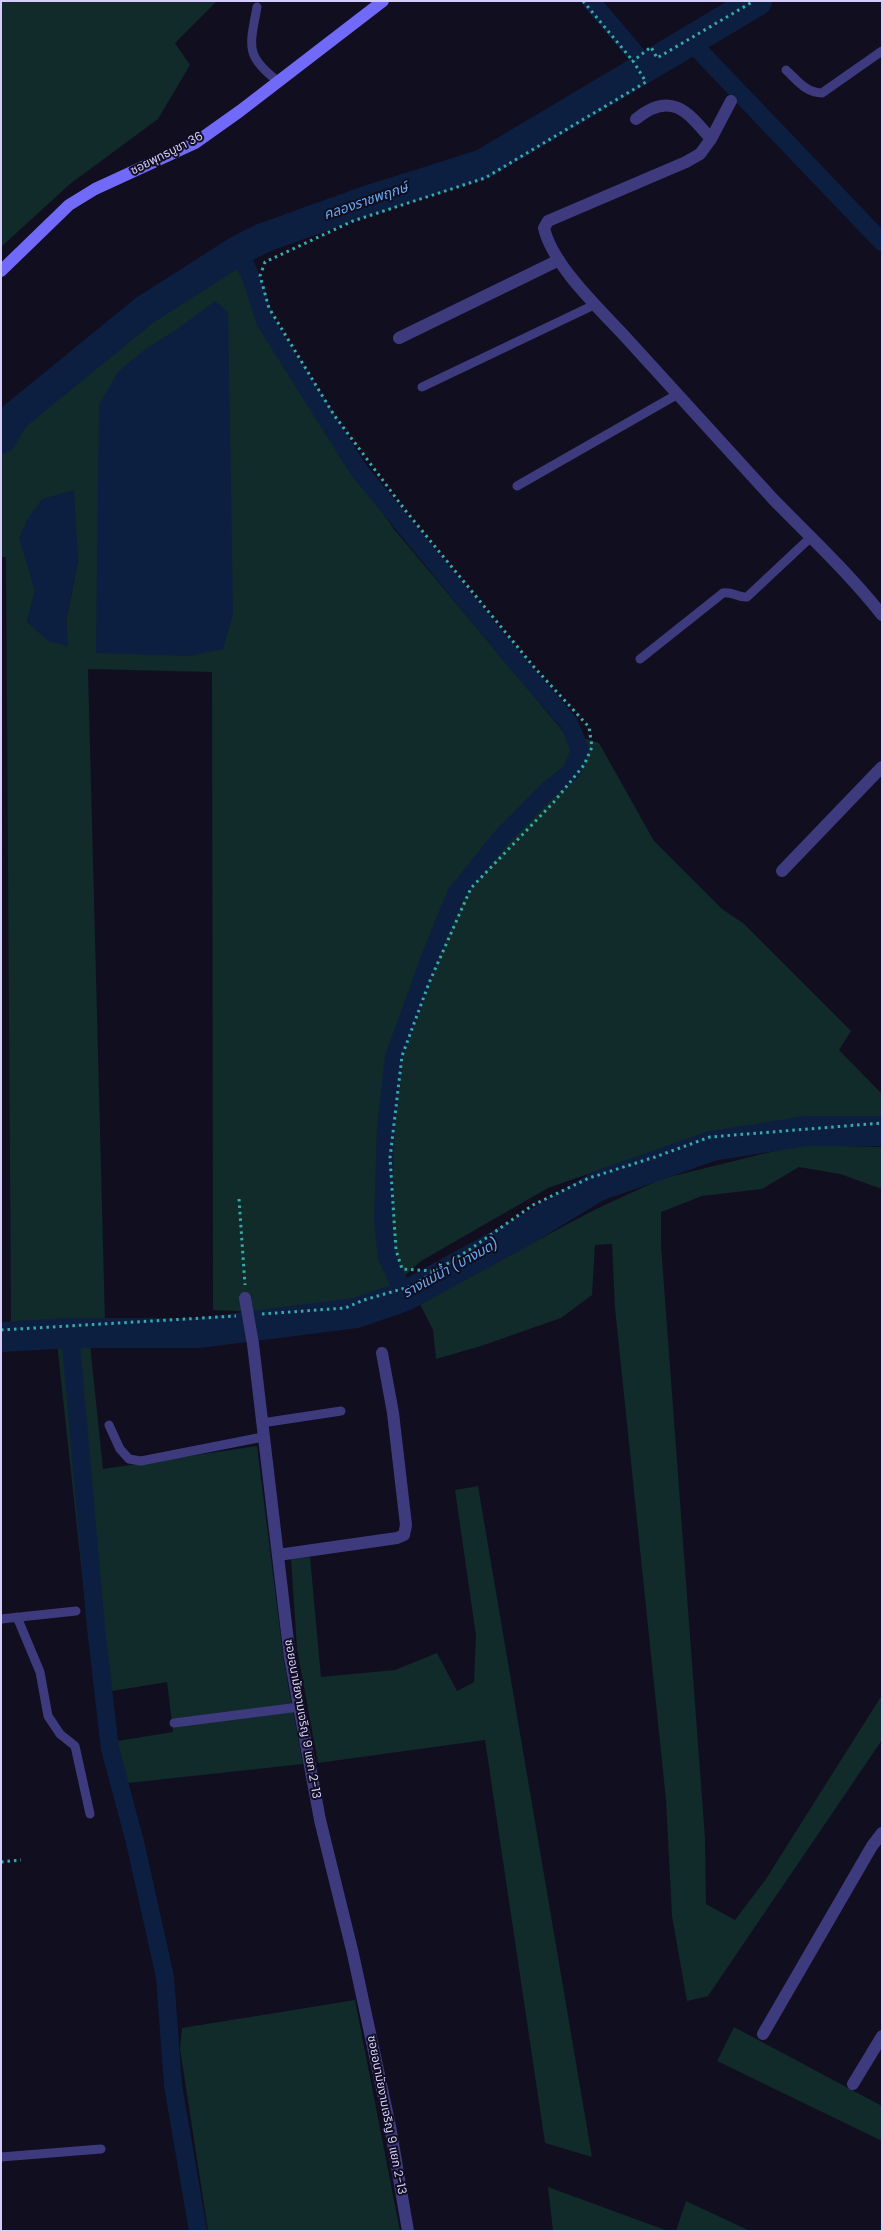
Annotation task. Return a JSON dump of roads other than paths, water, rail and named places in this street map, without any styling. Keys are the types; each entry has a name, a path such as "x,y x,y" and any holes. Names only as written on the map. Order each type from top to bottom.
{"street":[{"name":"ซอยพุทธบูชา 36","path":"1,271 69,205 95,188 195,143 279,82 384,1"},
{"path":"731,101 711,139 700,154 686,162 548,221 544,228 547,243 596,304 810,538 867,596 882,615"},
{"path":"636,118 648,109 674,106 684,110 711,139"},
{"path":"399,338 559,260"},
{"path":"782,872 882,766"},
{"name":"ซอยอนามัยงามเจริญ 9 แยก 2-13","path":"245,1298 253,1344 290,1658 320,1820 353,1954 390,2126 408,2231"},
{"path":"278,1554 398,1538 404,1535 406,1526 393,1413 382,1353"},
{"path":"763,2034 880,1838"},
{"path":"853,2084 882,2036"}],"lane":[{"path":"257,7 252,38 254,59 262,69 279,82"},
{"path":"786,70 808,90 814,93 822,93 882,51"},
{"path":"422,387 596,304"},
{"path":"517,486 678,394"},
{"path":"640,659 723,593 731,592 742,598 747,596 810,538"},
{"path":"262,1423 341,1411"},
{"path":"109,1424 120,1449 129,1459 141,1461 263,1437"},
{"path":"1,1618 76,1611"},
{"path":"17,1617 40,1672 48,1716 60,1734 75,1746 90,1814"},
{"path":"174,1723 299,1707"},
{"path":"1,2157 101,2149"}],"water":[{"path":"215,301 228,312 233,615 223,649 189,656 96,653 99,405 118,372 144,350 176,330"},
{"path":"74,490 78,560 66,622 68,646 48,641 27,622 35,591 19,538 27,520 42,499"}],"waterway":[{"path":"591,1 647,67"},
{"name":"คลองราชพฤกษ์","path":"1,439 15,416 145,310 239,250 263,238 366,201 483,164 757,1"},
{"path":"691,42 882,242"},
{"path":"239,250 252,280 265,321 358,469 512,657 569,723 580,750 572,771 548,790 501,838 456,894 431,955 394,1057 386,1128 383,1220 387,1257 405,1296"},
{"name":"รางแม่น้ำ (บางมด)","path":"1,1337 70,1333 198,1333 356,1313 405,1296 524,1231 598,1186 712,1146 806,1131 882,1131"},
{"path":"70,1333 96,1628 110,1749 135,1842 165,1977 173,2085 198,2231"}]}
